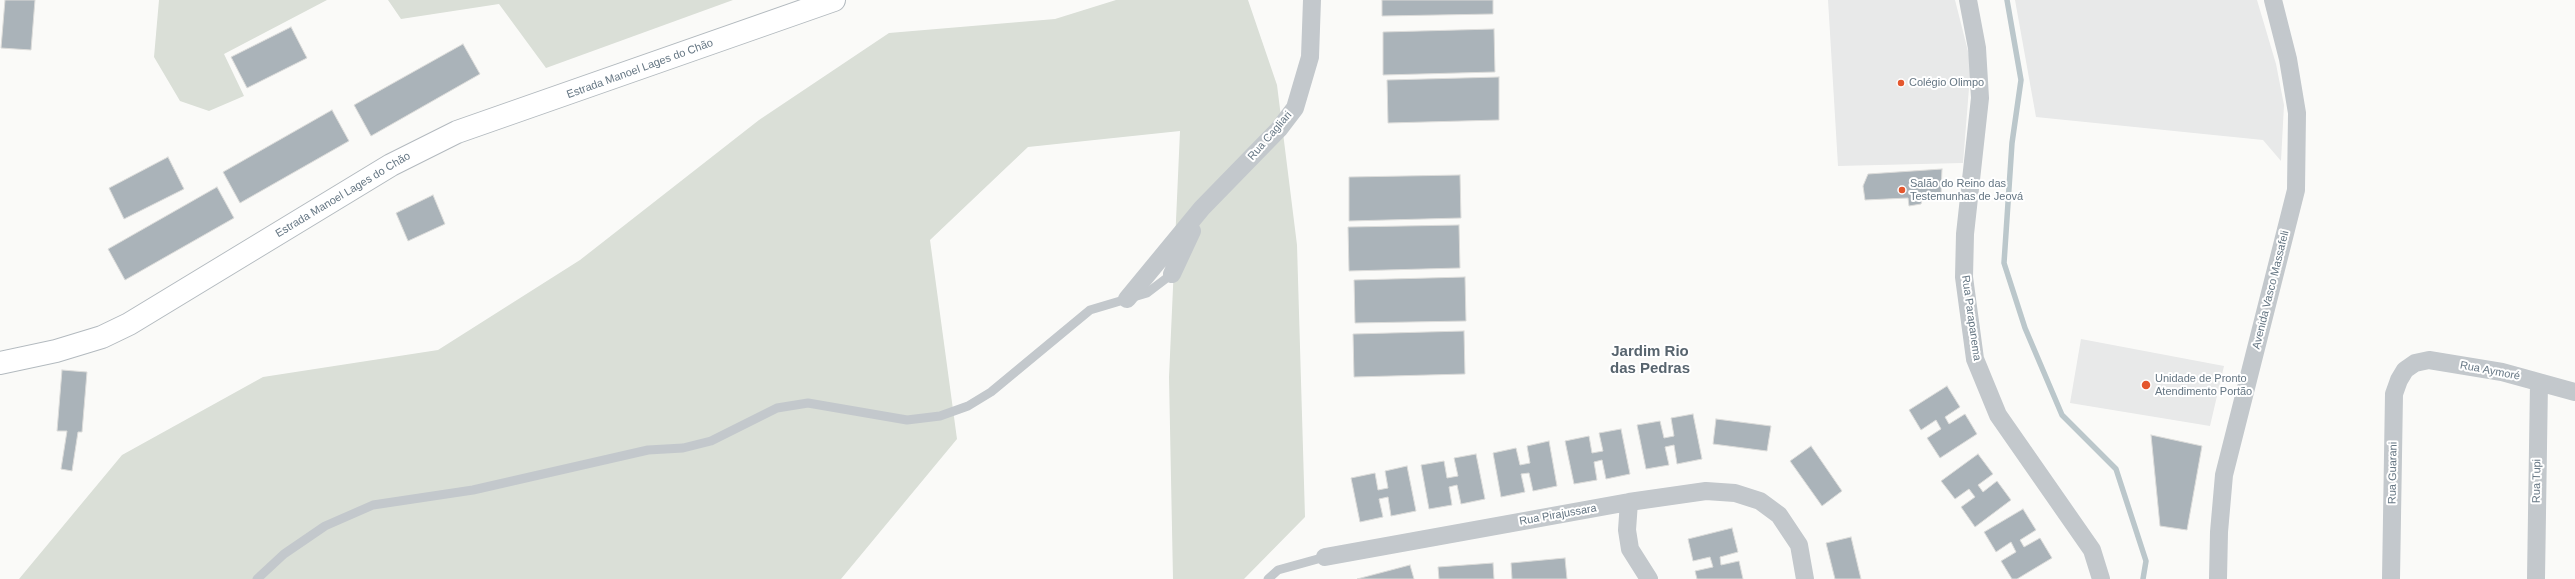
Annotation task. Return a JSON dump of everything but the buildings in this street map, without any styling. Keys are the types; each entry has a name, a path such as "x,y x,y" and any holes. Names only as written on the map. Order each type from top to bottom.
{"street":[{"name":"Estrada Manoel Lages do Chão","path":"0,363 56,351 102,337 129,324 391,165 457,132 834,0"},
{"name":"Rua Cagliari","path":"1127,299 1202,208 1280,129 1295,108 1310,57 1312,0"},
{"name":"Rua Parapanema","path":"1968,0 1977,48 1980,98 1965,234 1964,277 1975,359 1998,415 2092,550 2101,579"},
{"name":"Avenida Vasco Massafeli","path":"2218,579 2219,532 2224,475 2296,184 2297,113 2288,59 2273,0"},
{"name":"Rua Cagliari","path":"1172,274 1202,208"},
{"name":"Rua Aymoré","path":"2405,370 2415,363 2429,360 2502,372 2575,392"},
{"name":"Rua Guarani","path":"2390,579 2394,394 2399,380 2405,370"},
{"name":"Rua Tupi","path":"2536,579 2539,382"},
{"name":"Rua Pirajussara","path":"1325,557 1629,502 1706,491 1735,493 1760,501 1779,515 1799,545 1805,579"},
{"path":"1629,502 1627,530 1630,549 1649,579"}],"lane":[{"path":"257,579 284,554 325,526 373,505 473,490 648,450 683,448 711,441 777,408 808,403 907,420 940,416 968,406 990,392 1090,310 1147,292 1172,274"},
{"name":"Rua Pirajussara","path":"1268,579 1278,570 1325,557"}],"shaded area":[{"path":"159,0 327,0 224,54 244,96 209,111 180,101 154,57"},
{"path":"388,0 733,0 546,68 499,4 401,19"},
{"path":"1116,0 1248,0 1277,85 1297,245 1305,517 1244,579 1173,579 1169,377 1180,131 1028,147 930,240 957,439 841,579 19,579 122,455 263,377 438,350 580,260 759,120 889,33 1055,19"},
{"name":"Colégio Olimpo","path":"1828,0 1955,0 1971,63 1963,163 1838,166"},
{"path":"2015,0 2257,0 2276,64 2284,105 2281,161 2263,140 2036,117"},
{"name":"Unidade de Pronto Atendimento Portão","path":"2081,339 2224,366 2210,426 2070,403"}],"waterway":[{"path":"2007,0 2021,80 2012,143 2004,263 2025,328 2062,415 2116,469 2146,561 2143,579"}],"place":[{"name":"Colégio Olimpo","path":"1901,83"},
{"name":"Salão do Reino das Testemunhas de Jeová","path":"1902,190"},
{"name":"Unidade de Pronto Atendimento Portão","path":"2146,385"}],"district":[{"name":"Jardim Rio das Pedras","path":"1650,360"}]}
